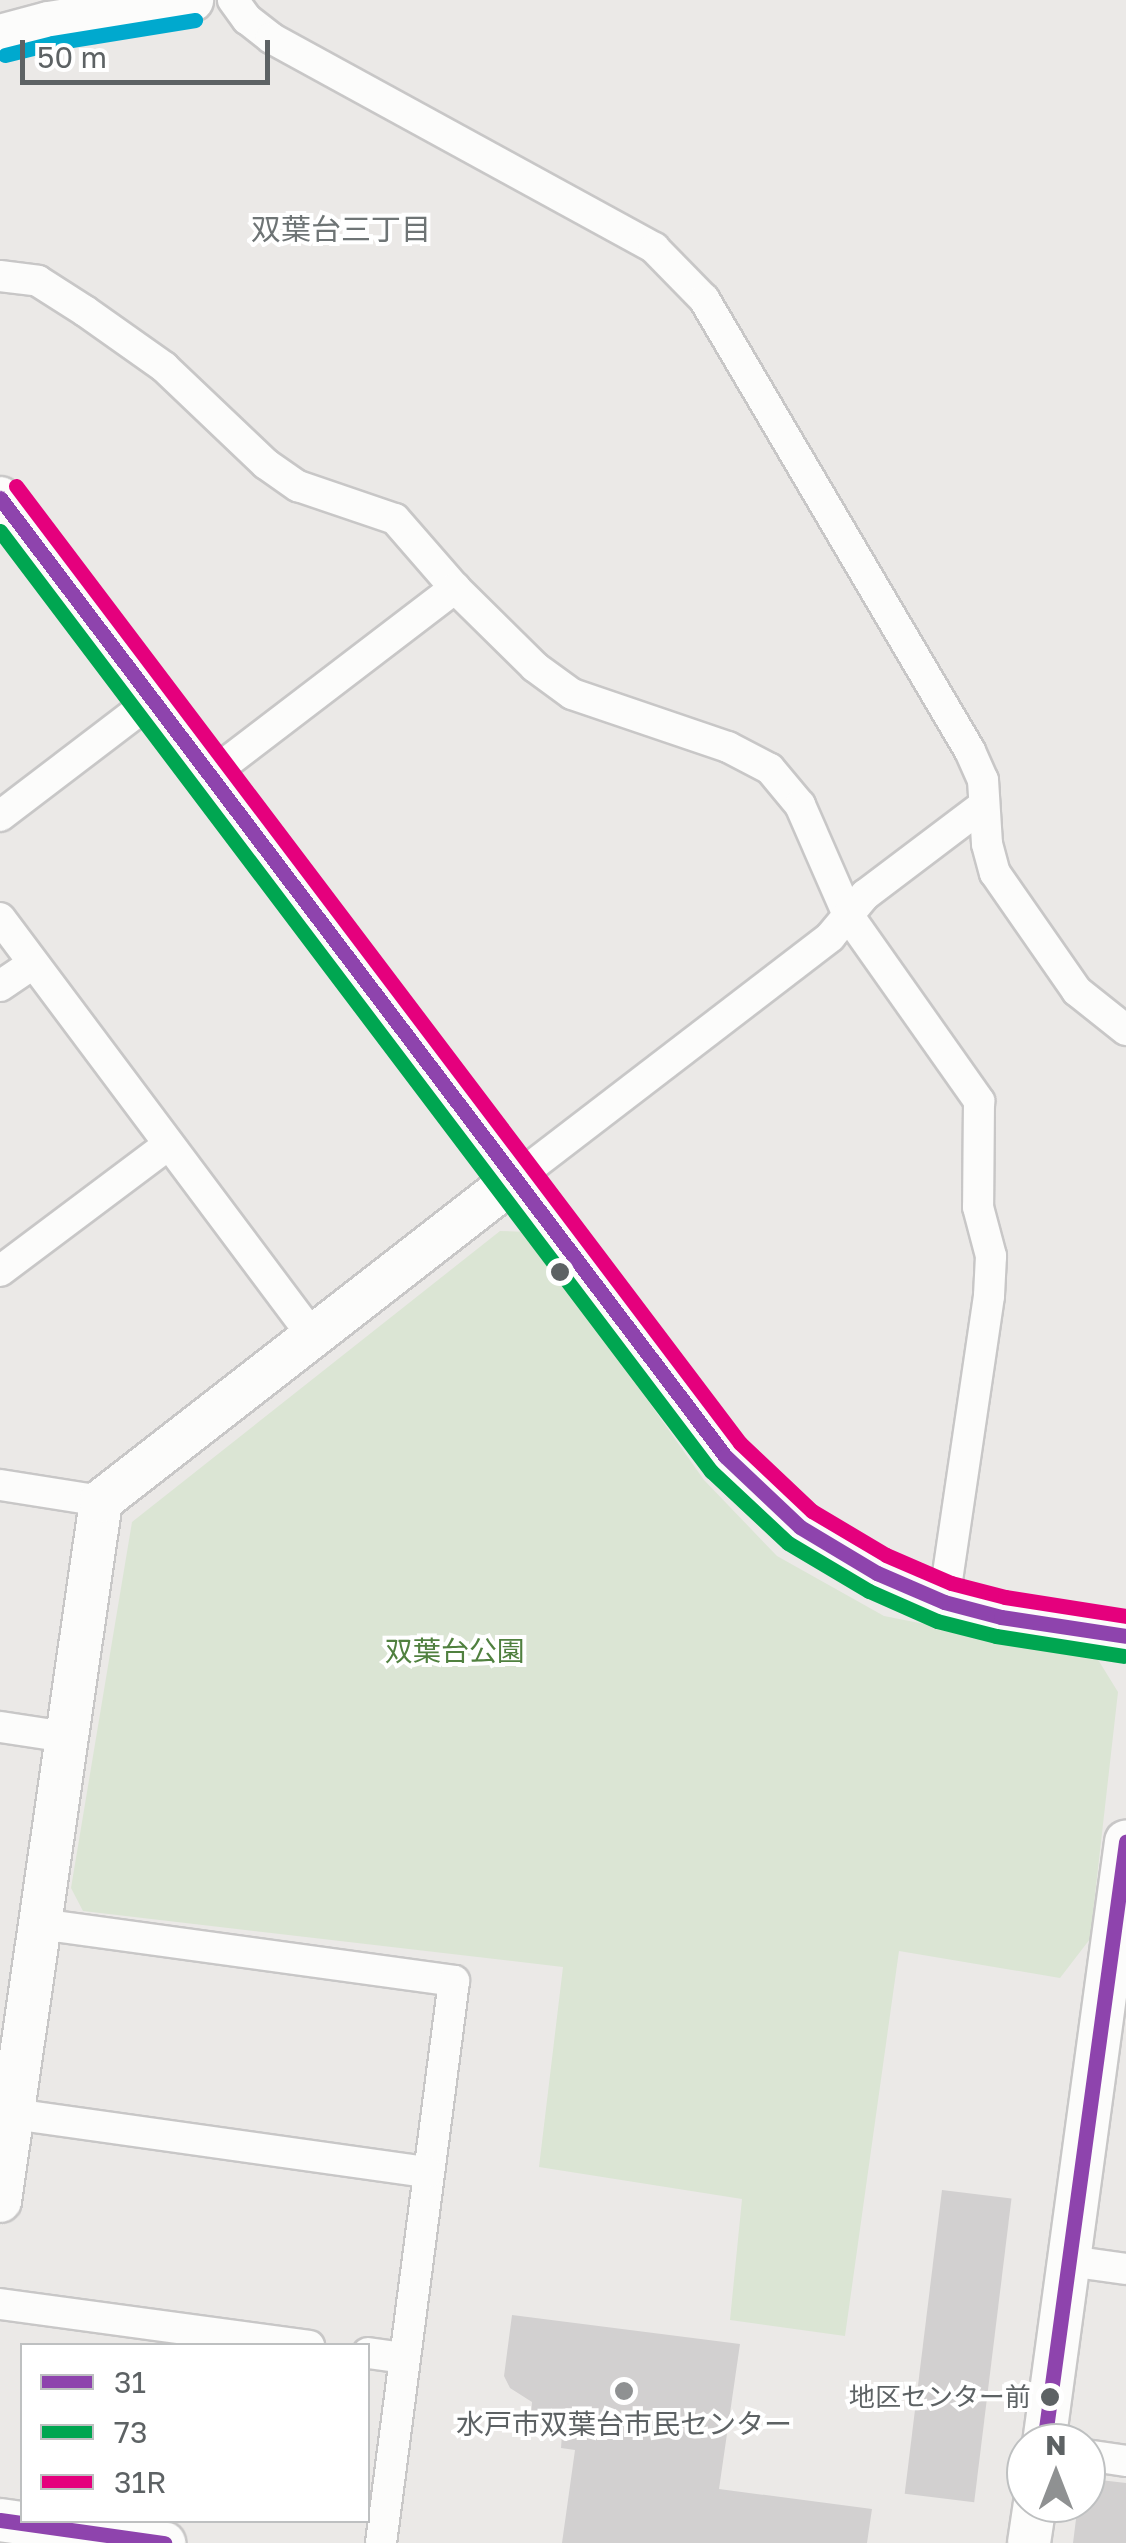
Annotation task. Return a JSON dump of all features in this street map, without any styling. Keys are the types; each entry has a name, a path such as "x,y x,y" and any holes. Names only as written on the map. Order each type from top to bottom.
{"street":[{"path":"0,36 49,23 192,0"},
{"path":"233,0 270,38 654,248 704,299 970,751 982,780 995,873 1078,991 1126,1030"},
{"path":"0,276 38,280 86,311 164,367 266,464 298,486 396,520 455,588 535,667 572,694 728,747 770,769 800,804 848,915 980,1101 978,1207 991,1256 989,1296 944,1602"},
{"path":"0,498 725,1456 800,1527 877,1572 944,1602 1000,1617 1126,1636"},
{"path":"208,776 455,588"},
{"path":"0,816 152,701"},
{"path":"0,2201 101,1501 830,937 865,894 984,805"},
{"path":"0,918 314,1339"},
{"path":"0,986 31,964"},
{"path":"0,1270 168,1145"},
{"path":"0,1485 101,1501"},
{"path":"0,1727 66,1737"},
{"path":"1047,2423 1069,2261 1112,2040 1126,1842"},
{"path":"39,1924 454,1981 381,2543"},
{"path":"13,2114 428,2172"},
{"path":"1069,2261 1126,2269"},
{"path":"0,2304 287,2343"},
{"path":"370,2353 404,2358"},
{"path":"21,2523 164,2543"}],"green space":[{"name":"双葉台公園","path":"500,1231 529,1232 704,1480 777,1556 884,1616 1097,1658 1118,1692 1090,1939 1060,1978 899,1951 845,2336 730,2320 742,2199 539,2167 563,1967 83,1911 71,1888 132,1522"}],"building":[{"path":"942,2190 1011,2199 974,2502 905,2494"},
{"path":"512,2315 740,2344 719,2489 872,2509 867,2543 562,2543 575,2450 561,2448 563,2419 531,2416 532,2402 510,2388 504,2376"},
{"path":"1106,2481 1126,2483 1126,2543 1073,2543 1076,2523 1106,2523"}],"transit line":[{"path":"5,55 53,43 195,20"},
{"name":"31R","path":"16,486 740,1443 812,1511 886,1555 951,1583 1005,1597 1126,1616"},
{"name":"31","path":"0,498 725,1456 800,1527 877,1573 944,1602 1001,1617 1126,1636"},
{"name":"73","path":"0,531 711,1471 788,1543 869,1591 937,1621 996,1636 1123,1656"},
{"name":"31","path":"1047,2423 1126,1842"},
{"name":"31","path":"0,2520 20,2523"},
{"name":"31","path":"21,2523 164,2543"}],"place":[{"name":"水戸市双葉台市民センター","path":"624,2391"},
{"name":"地区センター前","path":"1050,2397"}],"district":[{"name":"双葉台三丁目","path":"341,229"}]}
